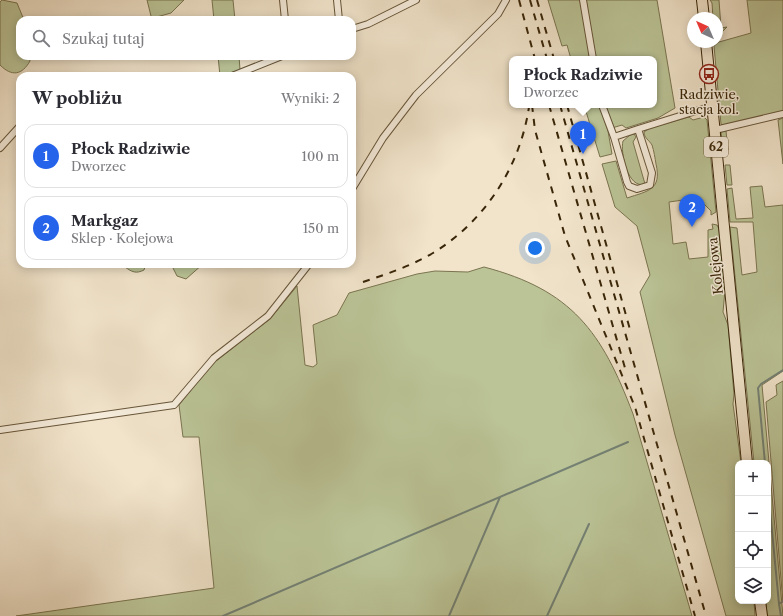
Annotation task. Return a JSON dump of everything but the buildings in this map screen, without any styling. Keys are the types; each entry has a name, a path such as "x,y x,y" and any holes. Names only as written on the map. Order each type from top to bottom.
{"main road":[{"path":"702,0 703,12"},
{"name":"Kolejowa","path":"707,48 747,460"},
{"path":"760,604 762,616"}],"street":[{"path":"283,0 285,16"},
{"path":"337,0 339,16"},
{"path":"356,28 368,24 416,0"},
{"path":"356,182 383,138 416,95 498,14 506,0"},
{"path":"583,0 592,56"},
{"path":"242,72 272,60"},
{"path":"614,137 712,106"},
{"path":"603,108 629,186 637,189 647,187 652,181 652,174 638,129"},
{"path":"715,130 783,114"},
{"path":"0,148 16,130"},
{"path":"0,430 174,405 214,358 268,316 306,268"}],"green space":[{"path":"2,0 17,3 22,16 16,16 16,60 30,61 20,72 13,73 4,69 0,65 0,2"},
{"path":"147,0 184,0 171,13 160,16 151,16"},
{"path":"212,0 233,0 235,16 214,16"},
{"path":"548,0 581,0 591,56 570,56 567,45 562,46"},
{"path":"585,0 657,0 675,108 658,118 626,128 622,125 612,128 605,108 657,108 657,56 594,56"},
{"path":"710,0 719,0 720,12 713,12 712,3"},
{"path":"747,0 783,0 783,111 725,127 721,124 714,48 723,48 723,41 751,33"},
{"path":"218,60 239,60 240,70 233,72 220,72"},
{"path":"585,108 601,108 608,131 612,154 600,157"},
{"path":"689,117 693,120 704,117 707,120 716,212 711,215 711,211 698,198 669,202 673,244 686,242 689,259 708,257 708,230 713,229 712,224 717,225 719,229 725,290 723,312 728,325 734,394 733,404 741,460 735,460 735,604 754,604 755,616 726,616 675,435 640,292 650,275 637,226 615,207 602,164 616,161 627,198 652,188 657,179 657,173 652,145 644,134 644,132 650,128"},
{"path":"783,118 783,164 778,120"},
{"path":"726,131 728,150 723,152 721,132"},
{"path":"634,134 636,137 633,142 645,184 639,184 634,181 626,169 624,161 622,146 623,141 630,135"},
{"path":"725,165 730,165 732,185 727,185"},
{"path":"762,186 765,207 783,205 783,371 762,385 769,460 754,460 730,227 737,228 742,275 757,272 753,222 730,222 727,189 732,188 736,219 753,218 750,187"},
{"path":"484,267 540,288 562,302 580,318 609,360 633,414 692,616 16,616 214,588 199,437 183,437 179,405 212,364 270,319 297,286 305,365 313,367 317,364 313,325 337,315 349,293 417,274 435,271 468,272"},
{"path":"126,268 145,268 144,270 136,272"},
{"path":"173,268 198,268 186,279 177,276"},
{"path":"783,381 783,603 766,402 777,395 776,385"},
{"path":"771,484 783,616 767,616 766,604 771,604"}],"waterway":[{"path":"765,460 758,388 761,384 783,370"},
{"path":"223,616 628,442"},
{"path":"769,496 779,604 783,601"},
{"path":"449,616 500,497"},
{"path":"547,616 589,524"},
{"path":"779,604 781,616"}],"railway":[{"path":"519,0 534,56"},
{"path":"530,0 546,56"},
{"path":"537,0 553,56"},
{"path":"363,282 425,258 452,240 469,225 484,209 508,171 518,151 529,108"},
{"path":"532,108 535,130 565,236 635,407 695,616"},
{"path":"550,108 625,368"},
{"path":"561,108 706,616"},
{"path":"568,108 631,333"}],"place":[{"name":"Radziwie, stacja kol.","path":"709,74"},
{"name":"Płock Radziwie","path":"583,154"},
{"name":"Markgaz","path":"692,227"}]}
